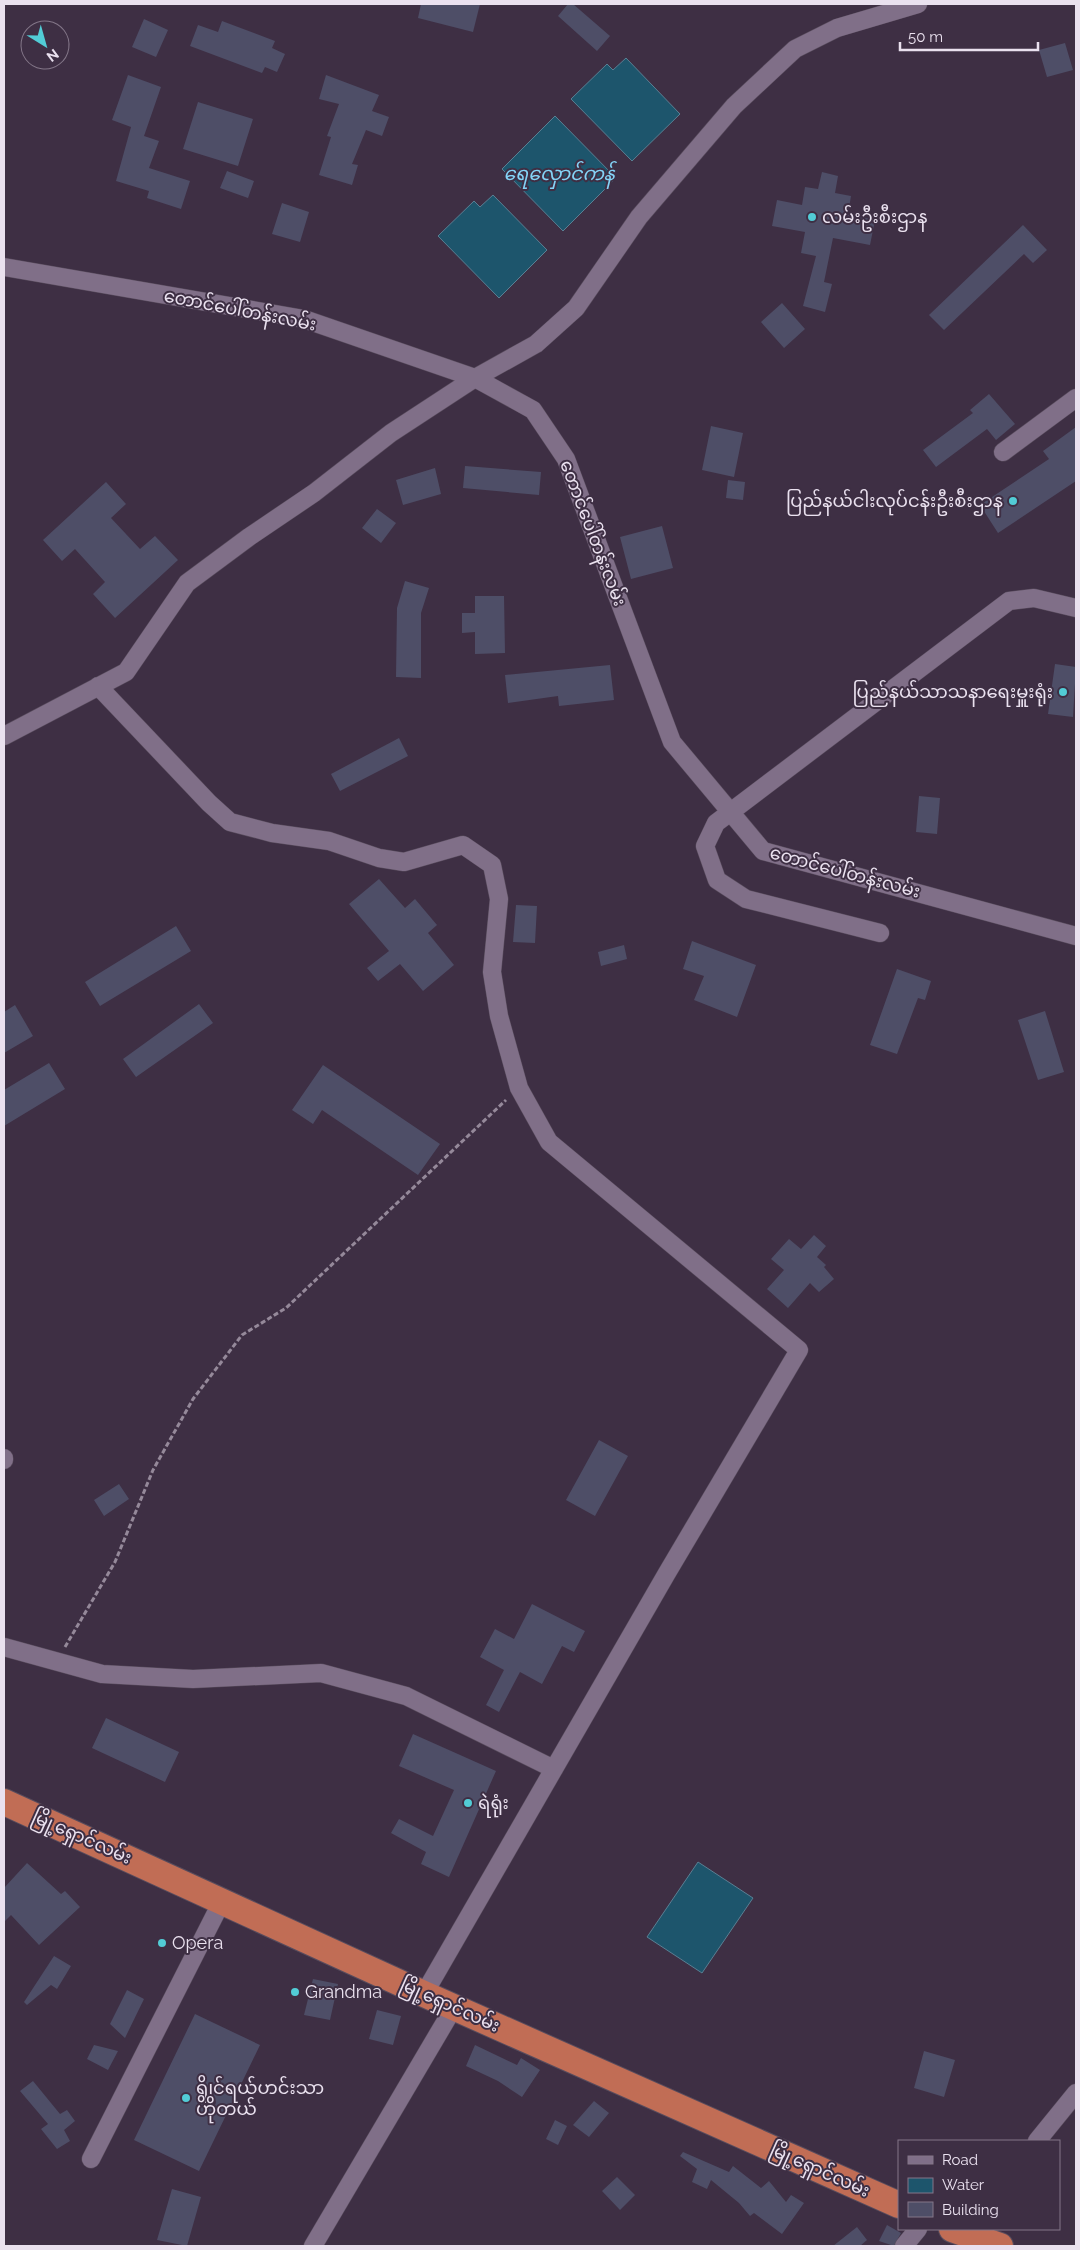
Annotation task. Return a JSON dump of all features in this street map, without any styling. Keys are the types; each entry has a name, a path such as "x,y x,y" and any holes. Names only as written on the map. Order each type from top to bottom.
{"highway":[{"name":"မြို့ရှောင်လမ်း","path":"4,1802 424,1994 898,2205"},
{"path":"959,2230 1000,2246"}],"street":[{"path":"4,736 126,672 187,583 249,537 314,493 391,433 475,378 536,344 576,308 639,217 734,106 795,49 837,28 918,4"},
{"name":"တောင်ပေါ်တန်းလမ်း","path":"4,266 304,319 475,378 533,410 566,459 672,742 763,850 1076,936"},
{"path":"1003,452 1076,398"},
{"path":"880,933 746,899 717,880 705,846 716,823 730,810 1009,601 1034,598 1076,608"},
{"path":"98,686 209,803 230,822 272,833 329,841 379,858 404,862 463,845 492,865 499,898 492,972 499,1016 519,1088 550,1142 799,1350 424,1994"},
{"path":"4,1647 102,1674 193,1679 321,1672 406,1696 554,1769"},
{"path":"92,2159 222,1901"},
{"path":"313,2246 454,2007"},
{"path":"1038,2140 1076,2093"},
{"path":"904,2246 917,2230"}],"path":[{"path":"57,1662 115,1562 153,1470 192,1399 242,1335 286,1308 519,1088"}],"water":[{"name":"ရေလှောင်ကန်","path":"626,58 680,114 632,161 571,99 607,64 613,70"},
{"name":"ရေလှောင်ကန်","path":"555,116 616,178 563,231 502,169"},
{"name":"ရေလှောင်ကန်","path":"493,195 547,250 499,298 438,236 474,201 480,207"},
{"path":"698,1862 753,1898 702,1973 647,1937"}],"building":[{"path":"421,4 480,4 473,32 418,18"},
{"path":"568,4 573,4 610,36 597,51 558,16"},
{"path":"144,19 168,30 156,57 132,47"},
{"path":"222,21 275,41 272,48 285,54 277,72 265,67 262,73 190,46 198,25 218,32"},
{"path":"1065,43 1073,70 1047,77 1039,50"},
{"path":"128,75 161,87 144,136 159,141 149,168 190,181 181,209 147,198 149,191 116,181 131,127 112,120"},
{"path":"326,75 379,95 372,111 389,117 382,136 366,130 352,164 358,165 352,185 319,175 331,137 327,136 339,104 319,99"},
{"path":"198,102 253,119 238,166 183,149"},
{"path":"227,171 254,181 248,198 220,188"},
{"path":"822,172 838,176 835,193 851,196 848,214 875,220 870,245 833,238 824,282 832,284 825,312 803,306 816,256 801,253 805,232 772,226 777,200 802,205 805,187 818,189"},
{"path":"282,203 309,212 300,242 272,234"},
{"path":"1023,225 1047,250 1033,263 1024,254 944,330 929,315"},
{"path":"782,303 805,329 784,348 761,322"},
{"path":"989,394 1015,424 996,440 987,429 936,467 923,450 973,413 970,410"},
{"path":"711,426 743,433 734,477 702,470"},
{"path":"1076,427 1076,481 998,533 980,505 1049,459 1043,451"},
{"path":"465,466 541,472 539,495 463,488"},
{"path":"435,468 441,494 403,505 396,480"},
{"path":"728,480 745,482 743,500 726,498"},
{"path":"106,482 126,504 111,518 140,549 155,536 178,560 115,618 93,594 105,582 75,549 62,561 43,540"},
{"path":"377,509 396,523 381,543 362,528"},
{"path":"662,526 673,568 631,579 620,537"},
{"path":"405,581 429,588 421,613 421,678 396,677 397,608"},
{"path":"475,596 504,596 505,653 475,654 475,632 462,633 462,613 475,613"},
{"path":"1055,664 1076,667 1073,717 1048,714"},
{"path":"610,665 614,700 559,706 558,696 508,703 505,675"},
{"path":"399,738 408,756 340,791 331,774"},
{"path":"919,796 940,798 937,834 916,832"},
{"path":"379,879 405,908 415,899 437,925 428,933 454,965 423,991 400,964 378,981 367,968 389,951 349,904"},
{"path":"516,905 537,906 535,943 513,942"},
{"path":"176,926 191,951 100,1006 85,982"},
{"path":"692,941 756,965 737,1017 694,1000 704,976 683,969"},
{"path":"624,945 627,959 601,966 598,952"},
{"path":"897,969 931,981 925,1000 918,998 897,1054 870,1045"},
{"path":"199,1004 213,1023 136,1077 123,1059"},
{"path":"15,1005 33,1036 4,1053 4,1012"},
{"path":"1045,1011 1064,1072 1038,1080 1018,1020"},
{"path":"49,1063 65,1089 4,1126 4,1090"},
{"path":"323,1065 440,1144 418,1175 322,1110 313,1124 292,1110"},
{"path":"814,1235 826,1246 817,1257 826,1265 824,1267 834,1279 819,1292 810,1283 788,1308 767,1289 784,1270 771,1259 789,1239 801,1249"},
{"path":"599,1440 628,1456 595,1516 566,1500"},
{"path":"119,1484 129,1499 104,1516 94,1500"},
{"path":"532,1604 585,1631 574,1652 562,1646 542,1684 520,1672 499,1712 486,1705 504,1670 480,1657 495,1629 514,1639"},
{"path":"106,1718 179,1752 165,1782 92,1748"},
{"path":"413,1734 496,1771 449,1877 421,1864 426,1852 391,1833 399,1819 433,1836 454,1790 399,1766"},
{"path":"27,1863 61,1894 65,1891 80,1907 39,1945 11,1915 4,1922 4,1888"},
{"path":"54,1956 71,1966 57,1989 51,1985 27,2005 24,2002"},
{"path":"313,1979 338,1984 330,2020 304,2015"},
{"path":"127,1990 144,1999 125,2038 110,2024"},
{"path":"377,2010 401,2016 393,2045 369,2039"},
{"path":"195,2014 260,2045 199,2171 134,2140"},
{"path":"94,2045 118,2051 108,2070 87,2059"},
{"path":"475,2045 517,2065 521,2058 540,2070 522,2097 498,2081 466,2066"},
{"path":"924,2051 955,2060 944,2097 914,2088"},
{"path":"33,2081 60,2114 67,2110 75,2121 64,2130 70,2141 57,2149 41,2129 48,2124 20,2091"},
{"path":"594,2101 609,2113 589,2137 573,2125"},
{"path":"555,2120 567,2126 558,2145 546,2139"},
{"path":"683,2152 729,2172 733,2166 761,2188 769,2181 786,2202 791,2195 804,2203 782,2234 754,2213 750,2216 739,2203 711,2180 707,2189 692,2182 697,2169 680,2156"},
{"path":"617,2177 635,2195 620,2210 602,2191"},
{"path":"172,2189 201,2197 187,2246 157,2240"},
{"path":"887,2225 901,2233 894,2246 879,2241"},
{"path":"857,2227 867,2240 860,2246 833,2246"}],"place":[{"name":"လမ်းဦးစီးဌာန","path":"812,217"},
{"name":"ပြည်နယ်ငါးလုပ်ငန်းဦးစီးဌာန","path":"1013,501"},
{"name":"ပြည်နယ်သာသနာရေးမှူးရုံး","path":"1063,692"},
{"name":"ရဲရုံး","path":"468,1803"},
{"name":"Opera","path":"162,1943"},
{"name":"Grandma","path":"295,1992"},
{"name":"ရွိုင်ရယ်ဟင်းသာ ဟိုတယ်","path":"186,2098"}]}
